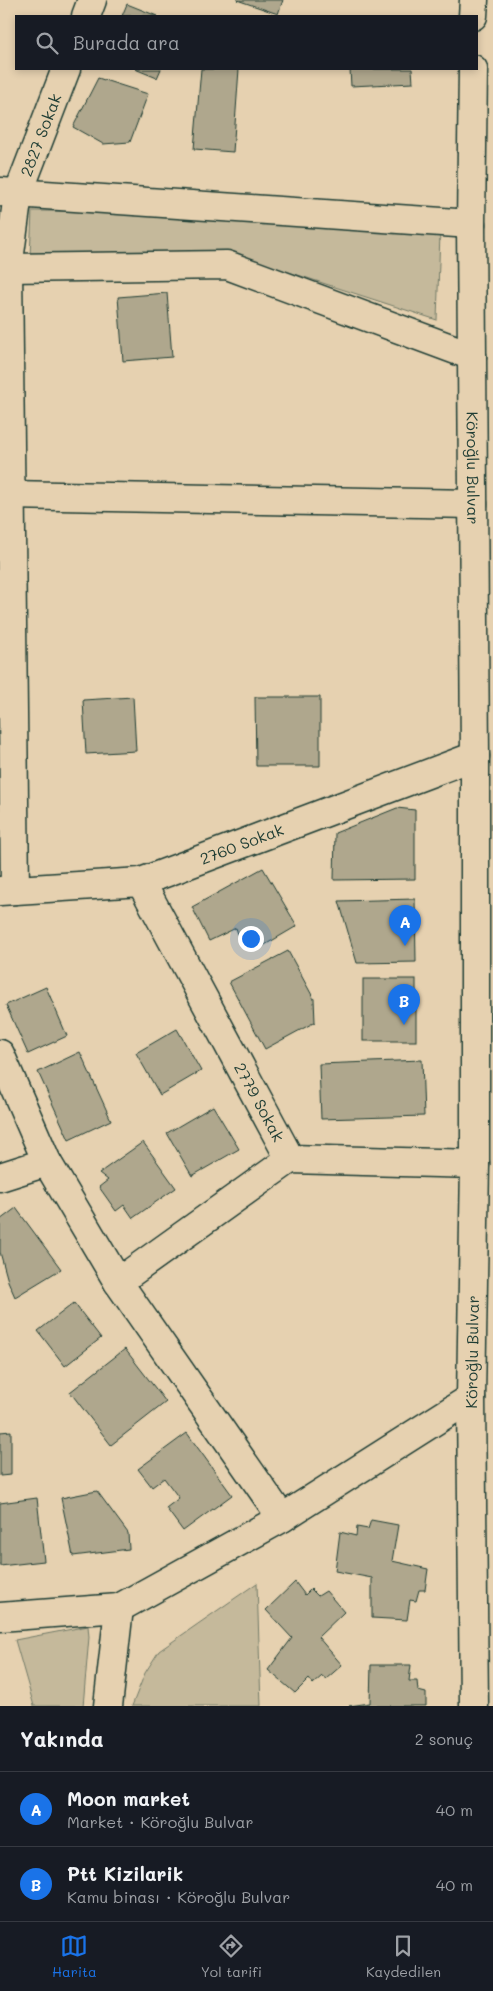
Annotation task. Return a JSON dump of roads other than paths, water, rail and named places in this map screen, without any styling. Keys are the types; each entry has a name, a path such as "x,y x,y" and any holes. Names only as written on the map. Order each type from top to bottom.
{"street":[{"path":"86,15 92,0"},
{"path":"473,15 474,0"},
{"name":"2827 Sokak","path":"7,891 9,193 66,70"},
{"name":"Köroğlu Bulvar","path":"473,70 471,224 475,756 475,1164 471,1398 474,1706"},
{"path":"9,193 471,224"},
{"path":"8,268 227,265 472,356"},
{"path":"9,494 473,504"},
{"name":"2760 Sokak","path":"7,891 141,882 475,756"},
{"name":"2779 Sokak","path":"141,882 290,1159 475,1164"},
{"path":"0,1054 48,1162 118,1282 282,1518"},
{"path":"118,1282 290,1159"},
{"path":"0,1177 48,1162"},
{"path":"0,1617 119,1608 282,1518 471,1398"},
{"path":"108,1706 119,1608"}],"place":[{"name":"Moon market","path":"405,946"},
{"name":"Ptt Kizilarik","path":"404,1025"}]}
